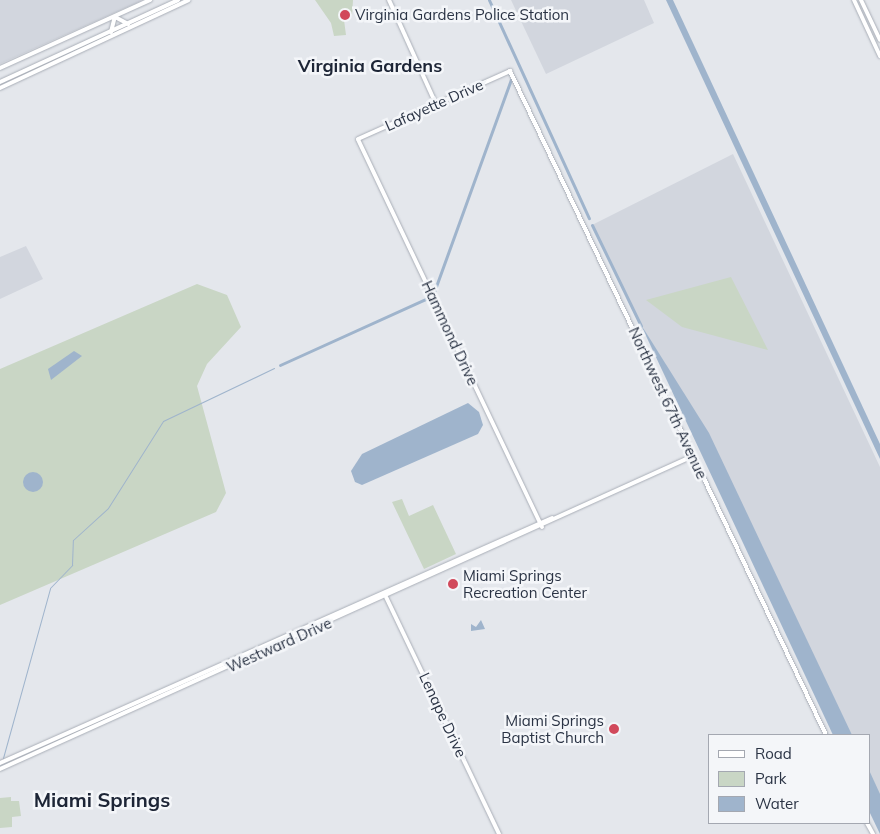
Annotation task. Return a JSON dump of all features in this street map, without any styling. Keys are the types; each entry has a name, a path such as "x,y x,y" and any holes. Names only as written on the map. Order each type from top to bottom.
{"street":[{"path":"0,68 150,0"},
{"path":"0,82 178,0 182,5"},
{"path":"0,88 182,5 189,0"},
{"path":"389,0 436,104"},
{"path":"854,0 880,56"},
{"path":"861,0 880,40"},
{"path":"115,16 128,24"},
{"path":"111,32 115,16"},
{"path":"878,51 880,44"},
{"path":"39,64 41,70"},
{"name":"Lafayette Drive","path":"358,139 510,70"},
{"name":"Northwest 67th Avenue","path":"510,70 826,734"},
{"name":"Hammond Drive","path":"358,139 542,527"},
{"name":"Westward Drive","path":"0,763 540,522 557,517 693,456"},
{"name":"Westward Drive","path":"0,769 542,527 557,517"},
{"name":"Lenape Drive","path":"386,597 499,834"}],"shaded area":[{"path":"0,0 143,0 0,64"},
{"path":"511,0 644,0 654,23 546,74"},
{"path":"733,154 880,467 880,805 870,784 870,734 846,734 592,225"},
{"path":"26,246 43,279 0,299 0,257"}],"green space":[{"path":"315,0 353,0 352,16 344,20 346,35 334,36 331,23"},
{"path":"731,277 768,350 682,327 646,300"},
{"path":"197,284 227,295 241,327 207,364 197,386 226,493 216,512 0,605 0,369"},
{"path":"402,499 409,516 433,505 456,554 424,569 392,502"},
{"path":"11,797 11,801 19,801 21,816 12,817 12,827 0,828 0,798"}],"water":[{"path":"666,0 673,0 880,444 880,459"},
{"path":"640,323 709,433 852,734 833,734"},
{"path":"74,351 82,356 51,380 48,369"},
{"path":"468,403 479,412 483,425 478,434 362,485 355,482 351,471 362,454"},
{"path":"33,472 40,475 43,482 40,489 33,492 26,489 23,482 26,475"},
{"path":"481,620 485,629 471,631 471,624 476,627"},
{"path":"870,772 880,794 880,834 870,813"}],"waterway":[{"path":"489,0 589,218"},
{"path":"434,292 511,79"},
{"path":"592,225 641,326"},
{"path":"280,365 430,297"},
{"path":"3,758 50,588 72,565 73,540 108,508 163,421 274,368"}],"place":[{"name":"Virginia Gardens Police Station","path":"345,15"},
{"name":"Miami Springs Recreation Center","path":"453,584"},
{"name":"Miami Springs Baptist Church","path":"614,729"}],"district":[{"name":"Virginia Gardens","path":"370,66"},
{"name":"Miami Springs","path":"102,799"}]}
